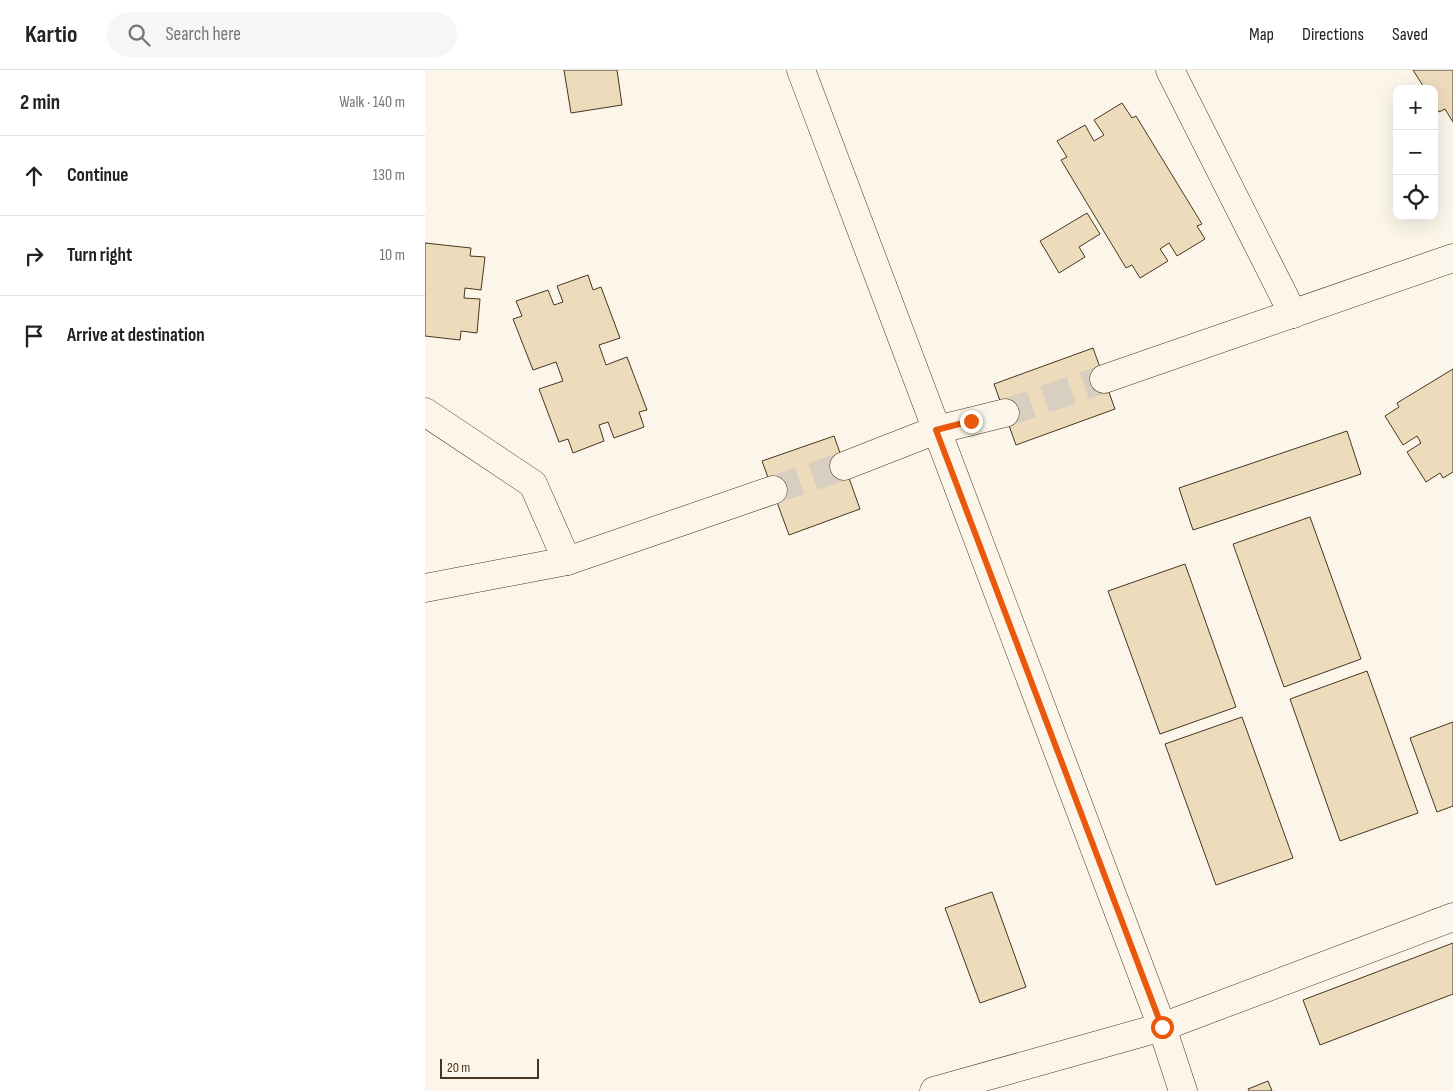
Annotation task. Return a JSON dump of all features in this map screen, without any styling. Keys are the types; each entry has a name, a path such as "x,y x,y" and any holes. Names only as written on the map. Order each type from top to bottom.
{"street":[{"path":"801,70 1162,1027 1183,1091"},
{"path":"1170,70 1293,314"},
{"path":"1104,378 1453,258"},
{"path":"425,412 533,484 567,561"},
{"path":"845,466 936,430 1005,413"},
{"path":"425,588 567,561 773,490"},
{"path":"933,1091 1162,1027 1453,918"}],"building":[{"path":"564,70 617,70 622,105 571,113"},
{"path":"1413,70 1453,70 1453,122 1445,109 1439,112 1438,111 1438,85 1422,85"},
{"path":"1122,103 1132,118 1136,116 1202,224 1197,226 1205,239 1177,256 1169,243 1160,249 1168,261 1140,278 1132,265 1126,268 1061,160 1067,157 1057,141 1085,125 1094,141 1104,135 1094,120"},
{"path":"1087,213 1100,234 1079,247 1085,257 1059,273 1040,241"},
{"path":"425,243 471,248 470,256 485,257 481,290 465,288 464,298 480,299 477,333 461,331 460,340 425,336"},
{"path":"588,275 593,290 601,287 620,338 599,345 606,365 627,357 647,410 639,412 644,427 614,438 608,422 599,425 604,441 573,453 568,439 559,442 539,389 563,381 556,362 533,370 513,319 522,316 516,301 548,290 554,305 563,302 557,286"},
{"path":"1093,348 1115,409 1016,445 994,384"},
{"path":"1453,369 1453,472 1443,478 1440,473 1426,482 1407,452 1421,443 1417,436 1403,445 1385,416 1399,407 1397,403"},
{"path":"1347,431 1361,474 1193,530 1179,488"},
{"path":"834,436 860,509 789,535 762,461"},
{"path":"1310,517 1361,659 1284,687 1233,544"},
{"path":"1185,564 1236,707 1160,734 1108,591"},
{"path":"1367,671 1418,813 1340,841 1290,699"},
{"path":"1242,717 1293,858 1216,885 1165,744"},
{"path":"1453,722 1453,806 1437,812 1410,738"},
{"path":"992,892 1026,987 980,1003 945,908"},
{"path":"1453,943 1453,994 1320,1045 1303,1000"},
{"path":"1268,1081 1272,1091 1249,1091 1248,1089"}],"tunnel":[{"path":"1005,413 1104,379"},
{"path":"773,490 844,466"}],"route":[{"path":"971,421 936,430 1162,1027"}]}
